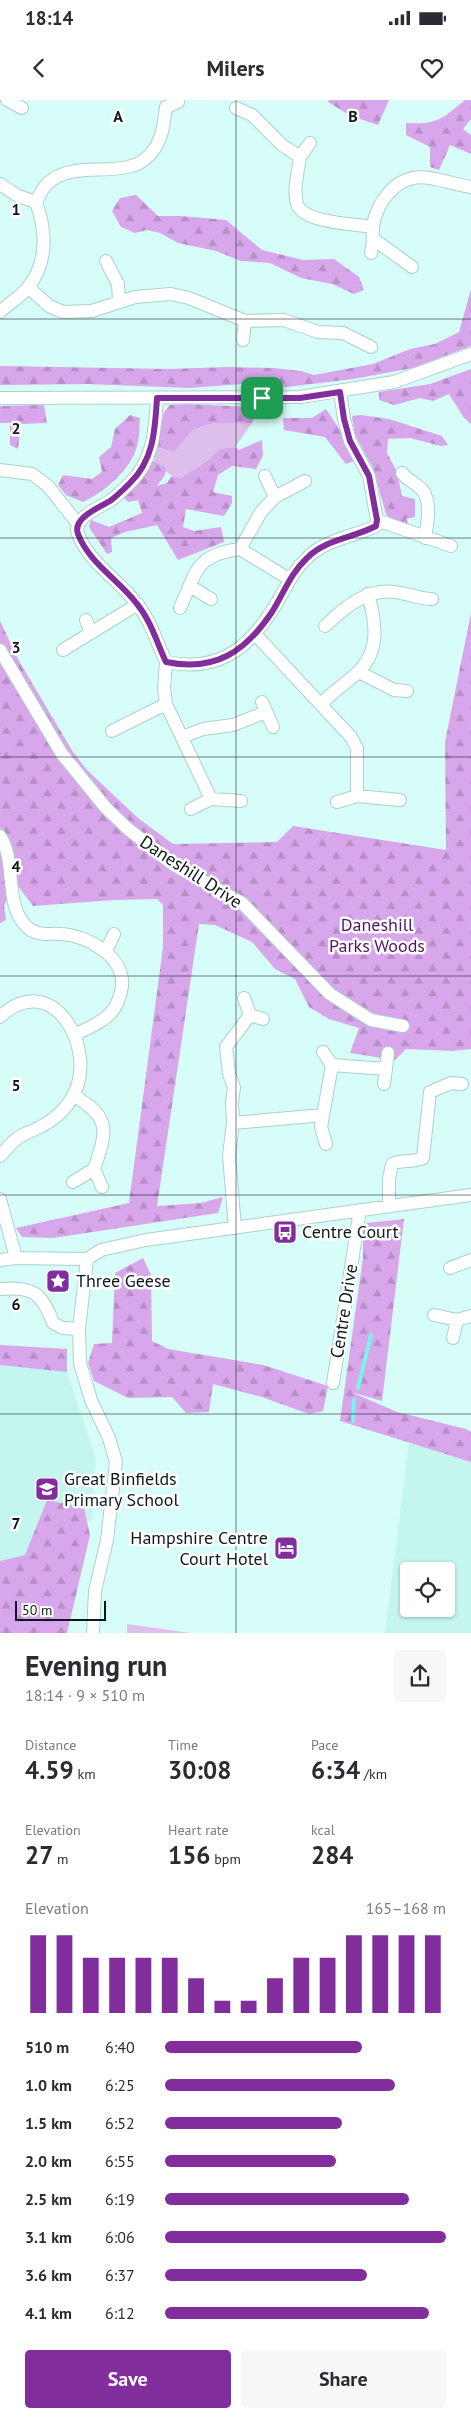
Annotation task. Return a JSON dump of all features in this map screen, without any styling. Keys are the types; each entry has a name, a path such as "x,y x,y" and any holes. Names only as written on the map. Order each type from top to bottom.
{"street":[{"path":"7,100 22,108"},
{"path":"36,202 47,185 66,173 85,169 124,168 144,160 155,149 161,136 163,104 178,102"},
{"path":"236,108 252,115 282,145 300,157"},
{"path":"310,143 300,157 295,187 297,205 304,214 374,233 412,267"},
{"path":"371,253 382,201 402,181 420,176 471,187"},
{"path":"0,184 18,196 36,202"},
{"path":"0,312 28,288 40,268 44,246 43,222 36,202"},
{"path":"106,261 118,284 120,301"},
{"path":"28,288 49,306 63,312 92,311 120,301 170,294 189,298 245,322 284,320 318,332 342,333 371,347"},
{"path":"243,340 245,322"},
{"path":"0,398 300,398 394,382 471,354"},
{"path":"166,662 190,665 216,661 236,652 255,634 272,611 289,579 308,557 333,540 376,526 377,520 369,476 350,441 340,392"},
{"path":"157,398 152,450 141,469 132,482 118,494 85,516 78,524 77,532 97,563 138,604 150,624 166,662 164,688 166,704 211,799"},
{"path":"0,470 32,474 48,486 78,524"},
{"path":"402,473 407,480 422,490 426,500 428,512 425,538"},
{"path":"265,476 275,497"},
{"path":"240,549 261,512 275,497 306,481"},
{"path":"377,520 451,546"},
{"path":"180,608 198,566 206,558 219,552 240,549 289,579"},
{"path":"190,586 211,599"},
{"path":"325,626 354,600 368,594 387,591 402,593 420,599 432,599"},
{"path":"321,704 359,672 375,640 376,631 368,594"},
{"path":"63,650 138,604"},
{"path":"86,620 91,634"},
{"path":"255,634 351,737 357,748 357,796"},
{"name":"Daneshill Drive","path":"0,650 62,754 106,808 128,829 174,865 242,903 330,994 371,1020 403,1026"},
{"path":"359,672 394,690 407,691"},
{"path":"112,730 166,704"},
{"path":"182,737 210,728 233,725 264,707 273,727"},
{"path":"336,802 357,796 400,800"},
{"path":"191,809 211,799 241,801"},
{"path":"0,836 8,855 14,899 20,920 32,932 46,936 62,934 75,937 106,951 118,966 122,986 117,1005 109,1017 74,1035"},
{"path":"106,951 114,934"},
{"path":"244,998 250,1016"},
{"path":"0,1156 20,1136 53,1120 73,1095 81,1071 80,1052 74,1035 63,1017 50,1004 36,1001 24,1002 2,1011"},
{"path":"250,1016 263,1019"},
{"path":"235,1228 229,1156 234,1123 232,1102 234,1087 229,1074 226,1047 250,1016"},
{"path":"322,1052 332,1065 321,1127 326,1144"},
{"path":"384,1084 388,1053"},
{"path":"332,1065 386,1069"},
{"path":"389,1206 389,1179 392,1164 402,1159 416,1161 423,1158 430,1092 451,1083 462,1084"},
{"path":"73,1095 88,1104 100,1115 104,1126 104,1138 94,1169 73,1182"},
{"path":"234,1123 323,1115"},
{"path":"94,1169 102,1187"},
{"path":"0,1260 16,1258 87,1259 101,1250 146,1240 471,1195"},
{"path":"0,1199 16,1258"},
{"name":"Centre Drive","path":"333,1382 360,1210"},
{"path":"87,1259 79,1330 80,1363 90,1400 108,1438 116,1462 107,1540 95,1591 93,1633"},
{"path":"450,1268 471,1260"},
{"path":"0,1289 19,1287 30,1290 44,1302 53,1323 63,1328 79,1330"},
{"path":"434,1315 457,1320 471,1316"},
{"path":"454,1338 457,1320"}],"shaded area":[{"path":"215,423 252,423 235,447 219,449 208,460 181,478 172,476 154,463 156,447 174,452 194,429"},
{"name":"Great Binfields Primary School","path":"0,1365 67,1372 96,1458 92,1521 57,1520 25,1555 0,1561"},
{"path":"409,1443 471,1462 471,1633 385,1633"},
{"path":"127,1624 190,1633 127,1633"}],"green space":[{"path":"329,100 389,100 378,125 351,116 328,102"},
{"path":"465,100 471,100 471,119 463,129 471,135 471,154 450,145 439,170 430,167 430,147 406,135 406,123 432,122 450,112"},
{"path":"136,195 158,216 226,220 262,250 303,260 334,259 359,277 364,290 354,294 332,284 301,278 270,263 241,261 216,251 178,243 160,233 147,230 135,233 121,227 112,211 120,198"},
{"path":"471,289 471,346 413,368 353,379 286,387 255,383 190,388 88,384 0,385 0,366 170,369 273,368 301,371 314,375 373,364 410,349 435,344 459,332"},
{"path":"471,369 471,424 464,418 449,394 433,401 420,398 394,405 379,400 379,392 430,384"},
{"path":"44,405 47,423 21,424 18,449 10,445 10,423 0,423 0,406"},
{"path":"170,405 254,407 256,412 252,423 215,423 194,429 174,452 156,447 164,412"},
{"path":"326,409 342,433 354,461 346,464 325,437 284,430 283,418 312,418"},
{"path":"130,415 140,418 139,439 134,455 123,472 108,486 83,502 66,495 58,485 63,475 92,479 102,472 99,457 111,447 115,429"},
{"path":"361,415 389,419 442,436 448,445 441,446 410,438 388,439 387,453 397,472 402,496 415,499 415,517 406,519 410,526 393,522 386,514 373,468 355,435 352,416"},
{"path":"262,440 263,456 256,469 232,466 218,475 213,492 232,496 232,503 224,516 186,509 183,527 194,531 221,527 224,542 178,560 157,525 125,532 111,538 112,552 107,554 89,527 91,520 109,527 142,513 138,500 128,502 123,497 151,460 166,467 165,475 157,486 167,483 172,476 181,478 208,460 219,449 235,447 239,450"},
{"name":"Daneshill Parks Woods","path":"471,613 471,1049 453,1051 406,1049 395,1060 350,1053 359,1028 329,1019 309,1007 295,979 275,969 252,942 215,925 199,924 157,1206 201,1203 223,1197 218,1213 53,1238 22,1237 16,1228 129,1203 163,947 163,905 157,899 33,906 15,882 4,906 6,920 0,923 0,835 2,831 0,827 0,621 19,661 73,752 87,770 138,818 173,844 277,842 293,826 446,850 445,742"},
{"path":"404,1219 382,1401 351,1392 397,1412 466,1429 471,1432 471,1462 340,1421 363,1258 363,1229 367,1223"},
{"path":"143,1258 151,1275 152,1341 168,1349 263,1365 328,1386 323,1411 309,1414 262,1397 213,1384 209,1412 186,1413 172,1397 128,1398 94,1381 88,1363 94,1344 112,1343 115,1273"},
{"path":"0,1345 67,1349 67,1372 0,1365"},
{"path":"47,1500 84,1508 90,1535 67,1633 0,1633 0,1561 25,1555"}],"waterway":[{"path":"358,1388 371,1335"},
{"path":"353,1421 354,1400"}],"place":[{"name":"Centre Court","path":"285,1232"},
{"name":"Three Geese","path":"58,1281"},
{"name":"Great Binfields Primary School","path":"47,1489"},
{"name":"Hampshire Centre Court Hotel","path":"286,1548"}],"route":[{"path":"340,392 350,441 369,476 377,520 376,526 333,540 308,557 289,579 272,611 255,634 236,652 216,661 190,665 166,662 150,624 138,604 97,563 77,532 78,524 85,516 112,499 132,482 141,469 152,450 157,398 262,398 300,398 340,392"}]}
